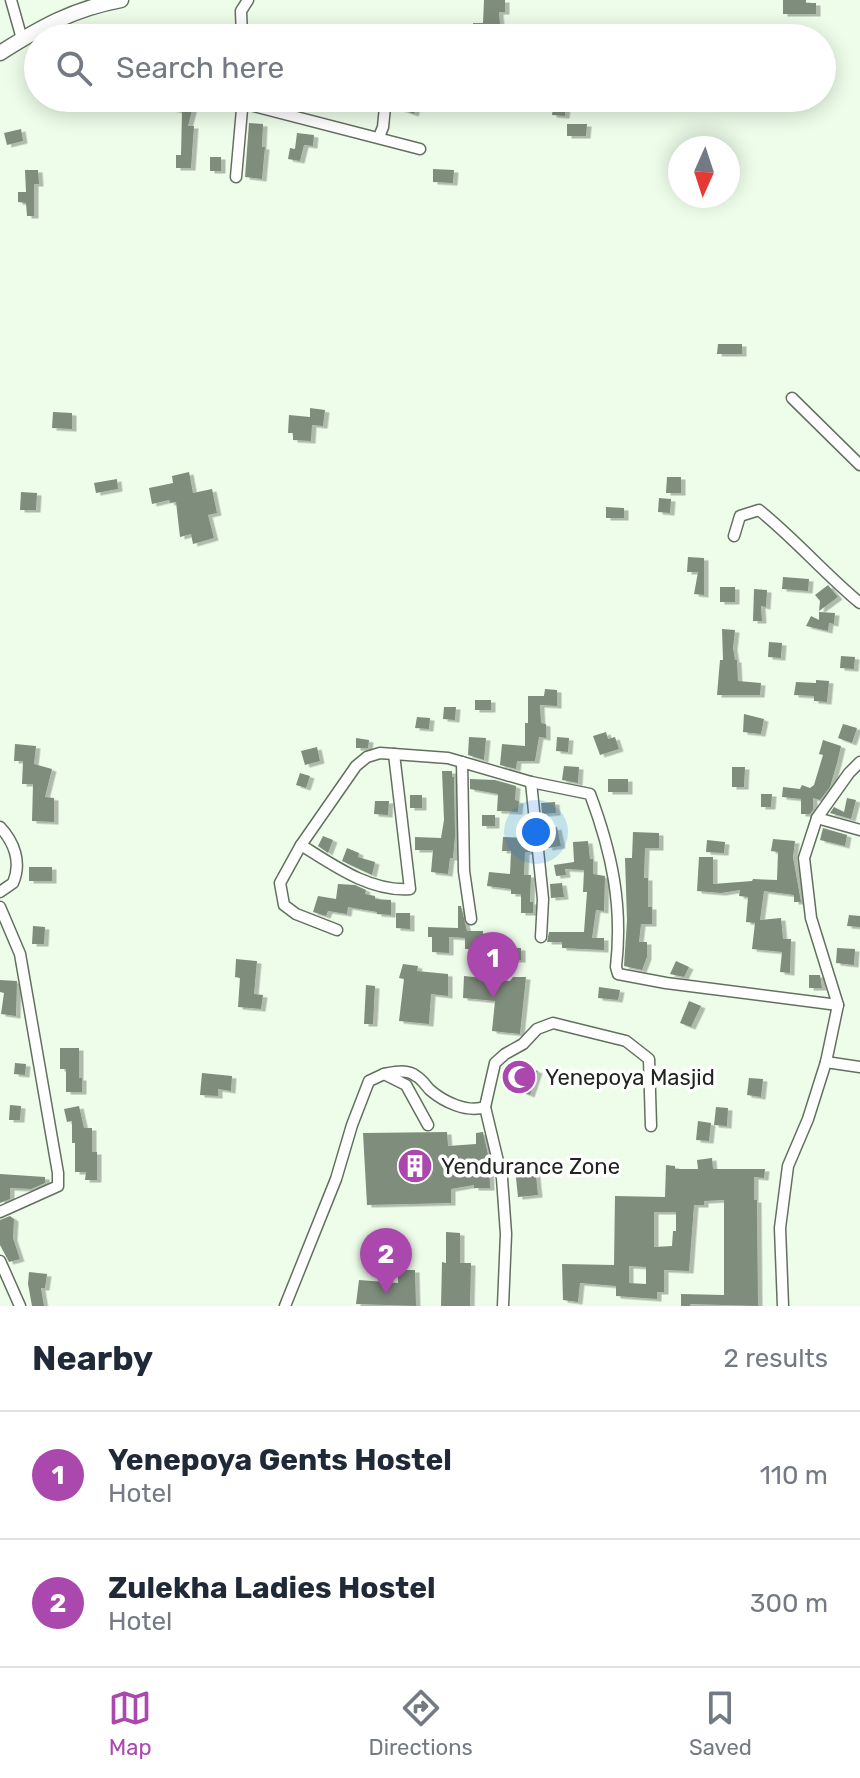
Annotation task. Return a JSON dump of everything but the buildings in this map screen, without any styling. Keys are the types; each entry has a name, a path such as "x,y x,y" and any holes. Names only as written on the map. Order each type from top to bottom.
{"main road":[{"path":"46,24 89,6 121,0"},
{"path":"0,53 22,39"}],"street":[{"path":"11,0 22,39"},
{"path":"241,24 241,11 248,0"},
{"path":"236,177 241,112"},
{"path":"286,112 420,149"},
{"path":"379,137 384,112"},
{"path":"792,398 860,465"},
{"path":"734,536 740,516 759,510 860,603"},
{"path":"337,930 296,914 284,905 280,883 301,845 356,766 367,757 380,753 448,758 531,782 590,794 616,875 618,974 838,1005"},
{"path":"301,845 350,876 396,890 410,889 394,754"},
{"path":"462,762 464,871 471,919"},
{"path":"783,1306 780,1228 788,1166 808,1119 826,1062 838,1005 811,918 804,858 817,818 860,762"},
{"path":"531,782 543,899 541,937"},
{"path":"817,818 860,830"},
{"path":"0,827 11,838 17,858 13,883 0,892"},
{"path":"0,907 20,954 58,1186 0,1212"},
{"path":"503,1306 506,1234 502,1178 485,1107 495,1063 523,1044 537,1029 553,1023 626,1041 649,1059 651,1126"},
{"path":"826,1062 860,1067"},
{"path":"285,1306 336,1179 369,1081 400,1071 416,1075 446,1101 478,1109 485,1107"},
{"path":"384,1074 406,1085 428,1125"},
{"path":"0,1261 20,1306"}],"place":[{"name":"Yenepoya Gents Hostel","path":"493,998"},
{"name":"Yenepoya Masjid","path":"519,1077"},
{"name":"Yendurance Zone","path":"415,1166"},
{"name":"Zulekha Ladies Hostel","path":"386,1294"}]}
